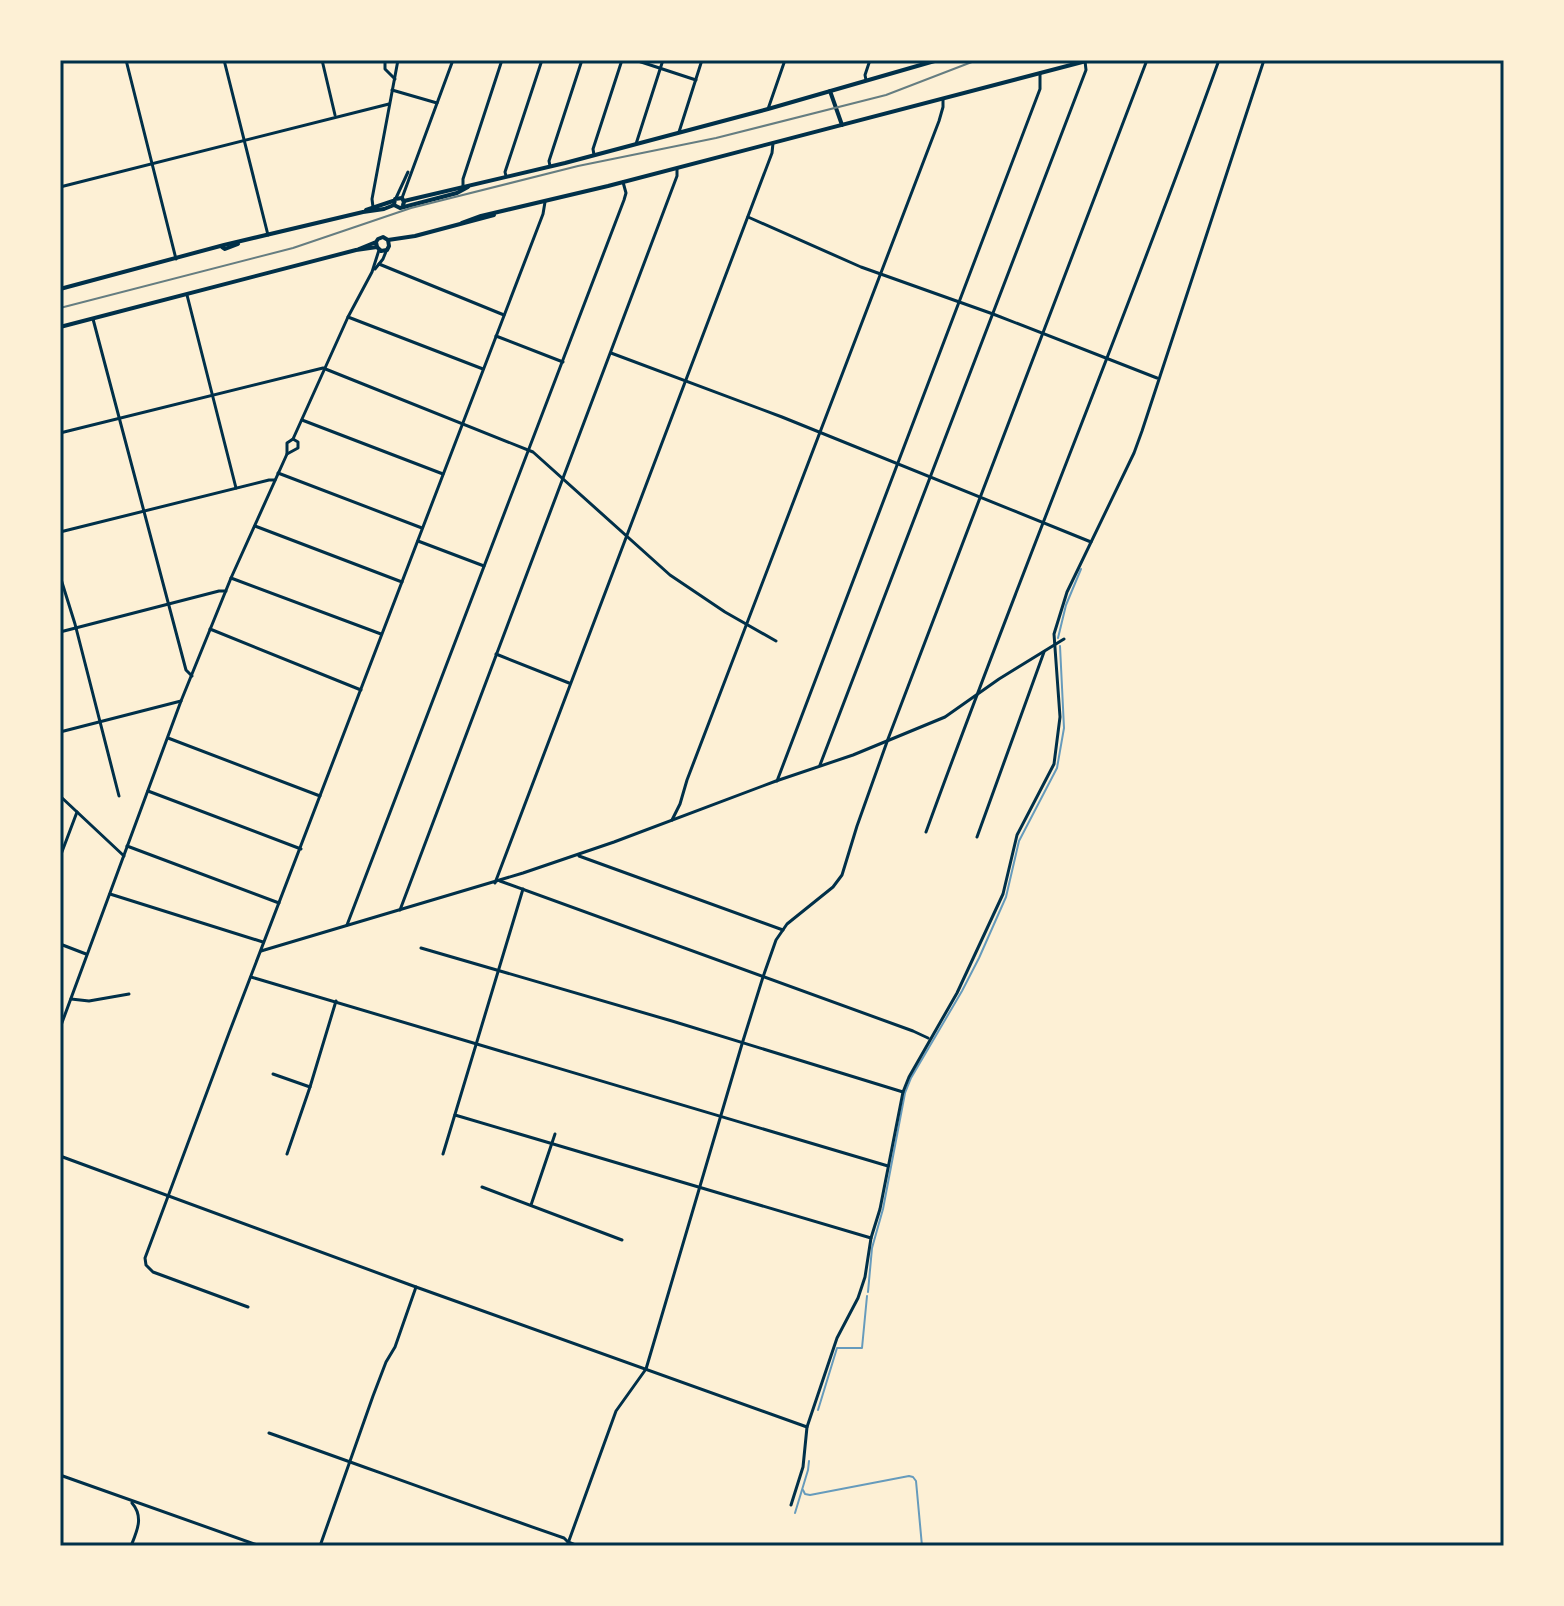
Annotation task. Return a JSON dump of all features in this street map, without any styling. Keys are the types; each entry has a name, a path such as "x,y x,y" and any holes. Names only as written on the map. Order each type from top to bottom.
{"main road":[{"path":"363,212 373,207 464,188 678,133 938,60"},
{"path":"60,327 356,250 377,246 384,251 388,245 404,238 1088,61"},
{"path":"830,91 842,125"},
{"path":"60,289 222,247 225,249 268,235 279,235 384,209 399,201"},
{"path":"377,246 381,237 388,245"}],"street":[{"path":"126,60 176,259"},
{"path":"224,60 268,235"},
{"path":"322,60 336,116"},
{"path":"385,60 385,69 395,79"},
{"path":"373,207 398,60"},
{"path":"399,201 453,60"},
{"path":"464,188 463,179 502,60"},
{"path":"506,176 542,60"},
{"path":"550,166 549,161 582,60"},
{"path":"594,155 593,149 622,60"},
{"path":"635,60 696,80"},
{"path":"636,144 663,60"},
{"path":"678,133 702,60"},
{"path":"768,109 785,60"},
{"path":"866,80 870,60"},
{"path":"567,1544 616,1411 646,1369 776,940 842,875 888,739 1147,60"},
{"path":"926,832 975,695 1044,523 1219,60"},
{"path":"791,1505 803,1467 807,1427 837,1338 865,1277 903,1092 957,993 1003,894 1017,835 1054,764 1060,717 1054,634 1067,592 1134,453 1264,60"},
{"path":"820,767 1088,61"},
{"path":"776,781 1040,89 1040,73"},
{"path":"392,90 437,103"},
{"path":"672,820 939,121 943,99"},
{"path":"60,187 389,104"},
{"path":"495,883 748,217 773,143"},
{"path":"400,910 677,176 677,168"},
{"path":"347,925 615,223 625,196 623,182"},
{"path":"248,1307 153,1272 145,1258 545,202"},
{"path":"748,217 880,274 993,314 1158,379"},
{"path":"290,450 287,443 293,439 348,317 388,245"},
{"path":"372,272 377,246"},
{"path":"379,264 504,315"},
{"path":"187,295 236,488"},
{"path":"348,317 484,369"},
{"path":"93,319 186,670 192,676"},
{"path":"496,336 563,362"},
{"path":"610,352 1091,542"},
{"path":"60,433 325,368 529,449 670,575 776,641"},
{"path":"302,420 443,474"},
{"path":"60,1026 181,701 278,473 287,454 298,446 293,439"},
{"path":"278,473 422,528"},
{"path":"60,532 275,480"},
{"path":"255,526 402,582"},
{"path":"418,541 484,566"},
{"path":"60,576 119,796"},
{"path":"231,578 382,634"},
{"path":"60,632 226,591"},
{"path":"210,629 361,690"},
{"path":"261,951 495,883 820,767 945,717 1064,639"},
{"path":"977,837 1044,652"},
{"path":"496,654 569,683"},
{"path":"60,732 181,701"},
{"path":"168,738 320,796"},
{"path":"148,791 301,849"},
{"path":"60,796 124,856"},
{"path":"60,857 77,811"},
{"path":"127,846 279,903"},
{"path":"578,855 783,930"},
{"path":"500,881 930,1039"},
{"path":"443,1154 523,889"},
{"path":"110,894 264,942"},
{"path":"60,944 87,955"},
{"path":"421,948 903,1092"},
{"path":"251,977 888,1166"},
{"path":"71,999 89,1001 129,994"},
{"path":"287,1154 336,1001"},
{"path":"273,1074 310,1087"},
{"path":"455,1115 871,1238"},
{"path":"531,1205 555,1134"},
{"path":"60,1156 807,1427"},
{"path":"482,1187 622,1240"},
{"path":"320,1546 373,1396 416,1287"},
{"path":"269,1433 564,1538 567,1544"},
{"path":"60,1475 260,1546"},
{"path":"130,1500 136,1506 140,1519 131,1546"},
{"path":"567,1544 578,1546"}],"waterway":[{"path":"1058,638 1066,605 1081,569"},
{"path":"868,1292 872,1248 883,1209 905,1093 979,958 1006,897 1019,841 1057,768 1064,728 1060,646"},
{"path":"818,1410 837,1348 862,1348 867,1296"},
{"path":"795,1513 809,1461"},
{"path":"803,1490 810,1495 913,1477 916,1481 922,1546"}],"railway":[{"path":"60,308 293,248 411,208 578,166 716,138 886,95 977,60"}]}
